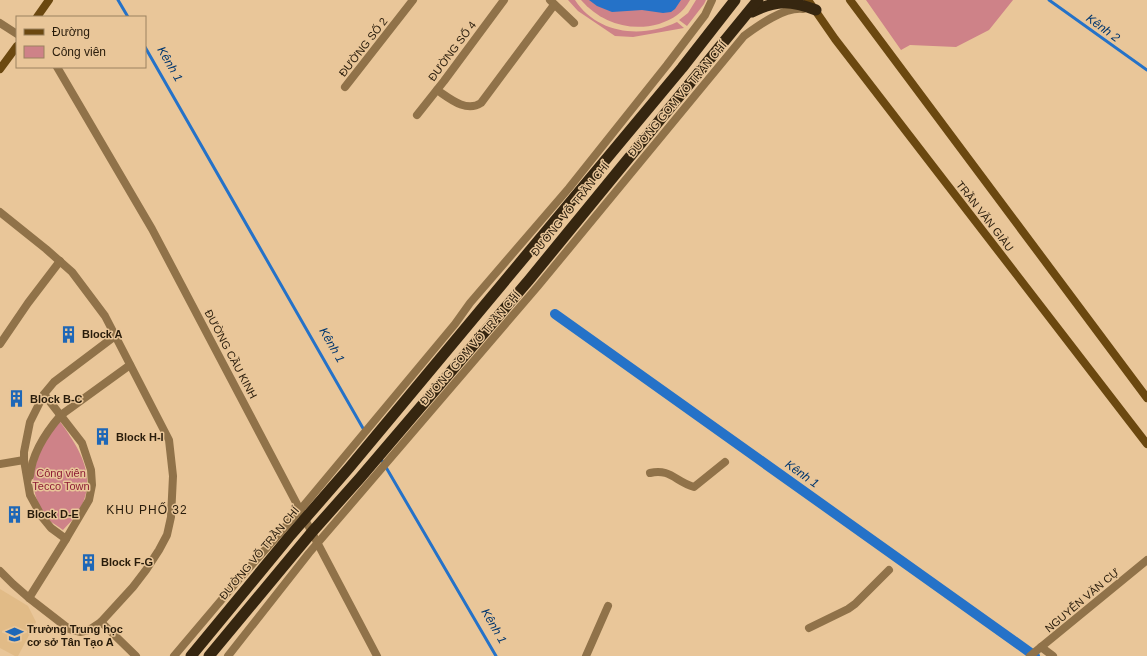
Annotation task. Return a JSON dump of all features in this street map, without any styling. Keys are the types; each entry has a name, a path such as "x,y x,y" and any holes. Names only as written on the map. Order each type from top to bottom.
{"highway":[{"name":"ĐƯỜNG VÕ TRẦN CHÍ","path":"190,656 303,514 349,468 682,68 735,0"},
{"name":"ĐƯỜNG VÕ TRẦN CHÍ","path":"312,532 360,478 402,436 758,0"},
{"path":"745,17 763,5 779,1 798,3 816,10"},
{"path":"209,656 312,532"}],"main road":[{"name":"TRẦN VĂN GIÀU","path":"808,0 835,39 1147,444"},
{"name":"TRẦN VĂN GIÀU","path":"850,0 1147,398"},
{"path":"38,16 48,1"},
{"path":"0,69 16,47"}],"street":[{"name":"ĐƯỜNG SỐ 2","path":"345,87 413,0"},
{"name":"ĐƯỜNG SỐ 4","path":"417,115 504,0"},
{"path":"174,656 240,578 303,514 352,448 455,324 470,303 569,188 667,65 705,14 712,0"},
{"path":"437,90 464,106 476,106 481,103 552,2 574,24"},
{"name":"ĐƯỜNG GOM VÕ TRẦN CHÍ","path":"318,543 374,477 402,436 538,286 744,36 783,13 796,8 816,10"},
{"path":"0,23 16,33"},
{"path":"667,65 682,68"},
{"name":"ĐƯỜNG CẦU KINH","path":"58,68 152,229 377,656"},
{"path":"0,212 60,261 84,287 105,316 169,440 173,476 171,517 167,535 146,570 133,587 101,622 89,630 80,632 69,629 28,598 0,571"},
{"path":"0,344 28,303 60,261"},
{"path":"66,539 51,528 42,517 34,505 28,486 24,460 25,444 30,422 44,394 54,382 115,336"},
{"path":"28,486 30,467 53,424 61,415 130,365"},
{"path":"28,598 89,500 92,485 91,470 82,443 44,394"},
{"path":"0,464 24,460"},
{"path":"650,473 661,471 676,477 687,485 694,486 725,462"},
{"path":"228,656 318,543"},
{"name":"NGUYỄN VĂN CỰ","path":"1030,656 1147,560"},
{"path":"809,628 848,610 889,570"},
{"path":"586,656 608,606"},
{"path":"101,622 136,656"},
{"path":"1042,647 1053,656"}],"shaded area":[{"name":"Trường Trung học cơ sở Tân Tạo A","path":"0,589 28,606 36,622 18,656 15,656 0,648"}],"green space":[{"path":"568,0 575,0 584,11 595,20 621,30 649,31 677,22 684,28 633,37 615,36 578,11"},
{"path":"581,0 690,0 681,12 669,20 659,24 637,27 617,24 607,20 598,15"},
{"path":"696,0 706,0 687,26 679,20 688,13"},
{"path":"866,0 1013,0 989,30 956,47 910,45 901,50"},
{"name":"Công viên Tecco Town","path":"59,420 80,454 85,466 87,478 87,490 83,503 76,516 63,530 50,521 41,510 33,481 39,455"}],"water":[{"path":"589,0 681,0 671,12 663,13 642,10 612,12 597,6"}],"waterway":[{"name":"Kênh 1","path":"118,0 127,16"},
{"name":"Kênh 2","path":"1049,0 1147,70"},
{"name":"Kênh 1","path":"146,49 364,430"},
{"name":"Kênh 1","path":"555,314 1035,656"},
{"name":"Kênh 1","path":"380,457 496,656"}],"place":[{"name":"Block A","path":"69,334"},
{"name":"Block B-C","path":"17,399"},
{"name":"Block H-I","path":"103,437"},
{"name":"Block D-E","path":"14,514"},
{"name":"Block F-G","path":"88,562"},
{"name":"Trường Trung học cơ sở Tân Tạo A","path":"14,635"}],"district":[{"name":"KHU PHỐ 32","path":"147,510"}]}
